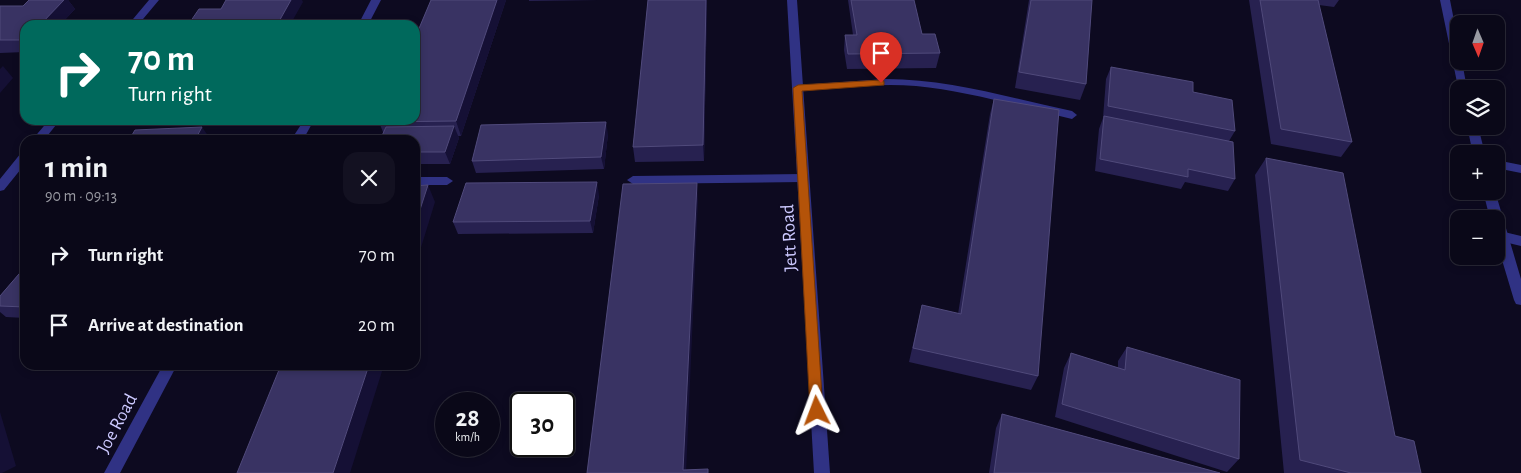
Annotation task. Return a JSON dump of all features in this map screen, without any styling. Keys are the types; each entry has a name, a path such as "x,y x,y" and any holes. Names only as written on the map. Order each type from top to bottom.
{"street":[{"path":"137,20 154,0"},
{"path":"366,20 376,0"},
{"name":"Jett Road","path":"792,0 822,473"},
{"path":"1445,0 1460,80"},
{"path":"798,88 856,83 913,83 942,86 1072,115"},
{"path":"42,135 51,125"},
{"path":"0,187 20,162"},
{"path":"1505,166 1521,169"},
{"path":"633,180 803,178"},
{"path":"420,181 447,181"},
{"path":"1505,237 1521,241"},
{"path":"1505,251 1521,300"},
{"name":"Joe Road","path":"112,473 167,370"}],"building":[{"path":"29,0 64,0 45,20 20,20 20,40 0,40 0,6 23,6"},
{"path":"226,0 291,0 280,20 191,20 199,9 221,9"},
{"path":"431,0 497,0 456,121 420,121 420,26"},
{"path":"648,0 706,0 703,145 633,147"},
{"path":"851,0 914,0 922,34 935,34 940,53 848,54 845,35 857,35"},
{"path":"1031,0 1092,0 1086,84 1019,72"},
{"path":"1260,0 1318,0 1352,142 1281,129"},
{"path":"1111,67 1193,82 1193,92 1232,100 1235,131 1108,106"},
{"path":"994,99 1059,110 1038,376 913,348 922,305 961,314"},
{"path":"1104,116 1233,142 1235,179 1188,169 1188,177 1100,159"},
{"path":"606,122 601,157 472,161 481,125"},
{"path":"454,126 445,152 420,152 420,135 382,135 386,127"},
{"path":"202,127 198,135 132,135 135,130"},
{"path":"1266,158 1343,173 1395,436 1414,441 1421,473 1351,473 1300,460"},
{"path":"597,182 590,221 453,222 466,183"},
{"path":"697,183 683,470 708,469 708,473 587,473 623,184"},
{"path":"428,185 420,210 420,186"},
{"path":"20,273 20,307 0,306 0,296"},
{"path":"1127,347 1240,380 1239,459 1062,404 1071,353 1125,370"},
{"path":"279,370 367,370 333,473 237,473"},
{"path":"1002,414 1220,473 994,473"}],"route":[{"path":"817,411 798,88 856,83 881,83"}]}
